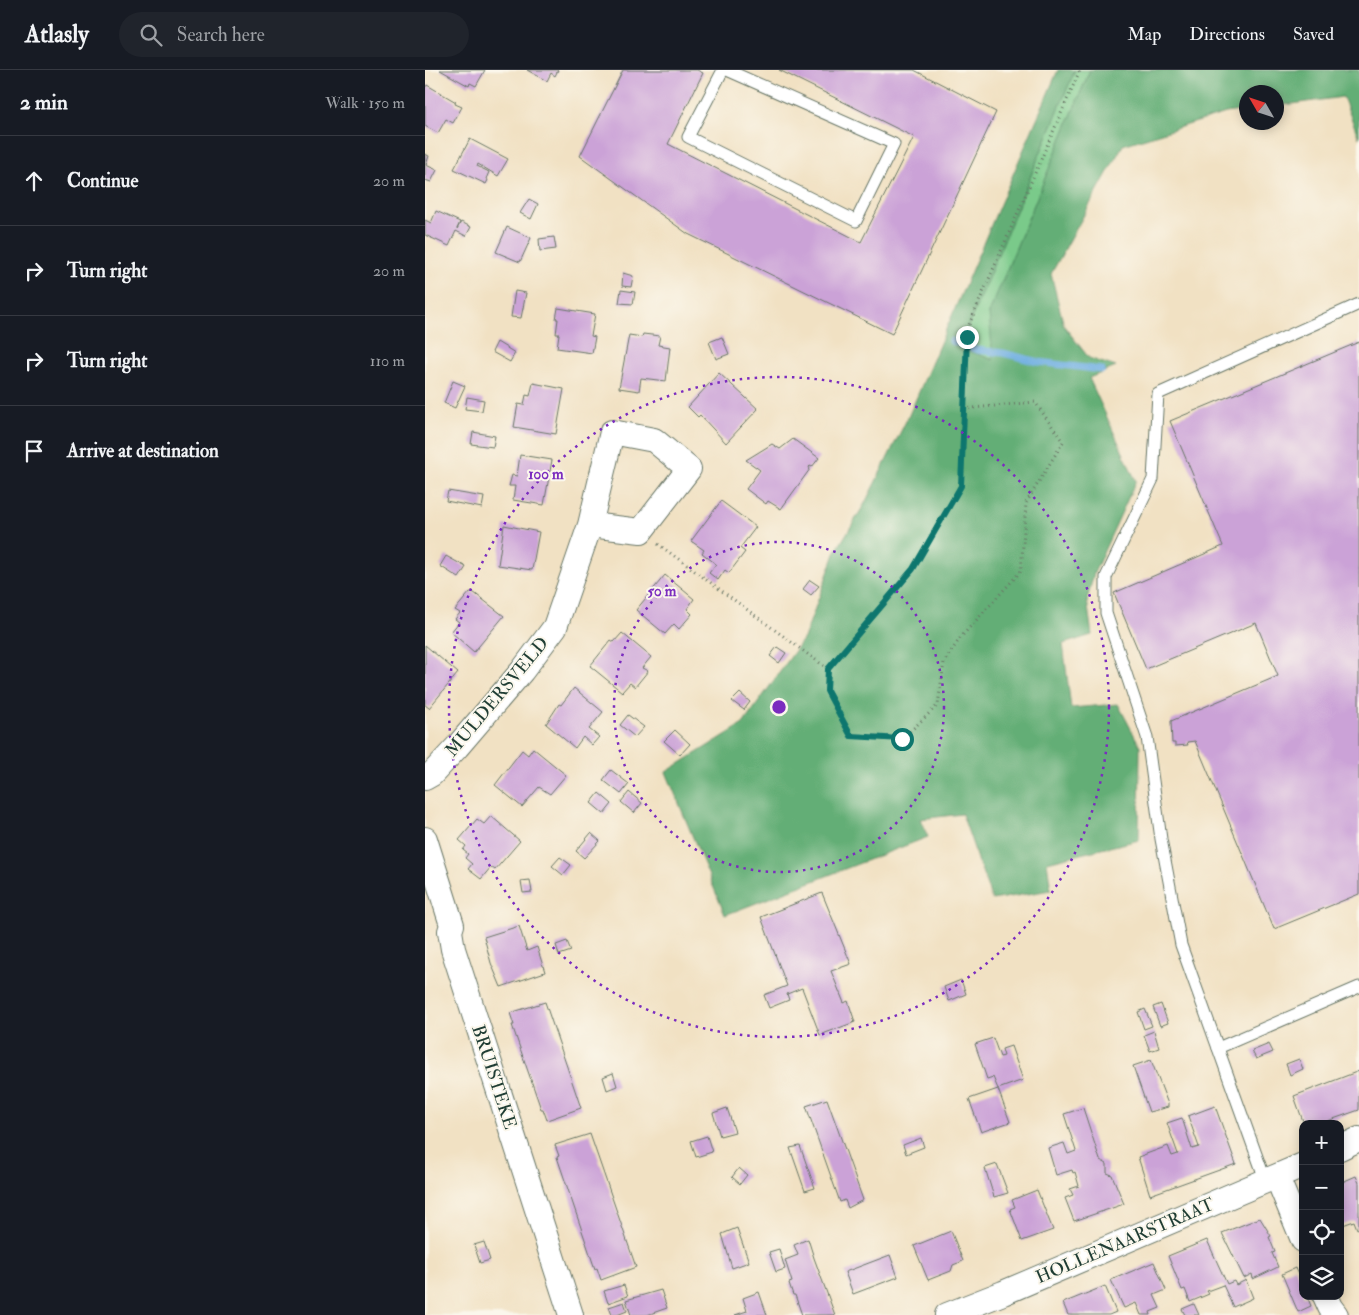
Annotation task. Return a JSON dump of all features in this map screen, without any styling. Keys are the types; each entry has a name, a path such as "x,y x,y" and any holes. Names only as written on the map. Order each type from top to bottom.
{"street":[{"name":"MULDERSVELD","path":"425,778 432,774 457,747 522,672 555,627 590,525 612,432 654,440 689,470 641,531"},
{"path":"590,525 641,531"},
{"name":"BRUISTEKE","path":"425,839 452,925 450,931 453,949 571,1315"},
{"path":"1344,1146 1359,1139"},
{"name":"HOLLENAARSTRAAT","path":"947,1315 1299,1167"},
{"path":"1272,1179 1299,1232"},
{"path":"1326,1300 1329,1307 1336,1315"}],"lane":[{"path":"723,70 688,137 856,221 894,144 727,70"},
{"path":"1272,1179 1218,1048 1181,946 1161,839 1147,736 1106,613 1105,577 1153,479 1159,394 1359,304"},
{"path":"1218,1048 1359,987"}],"path":[{"path":"963,408 1035,402 1063,442 1026,503 1021,570 961,637 944,662 938,705 902,739 851,736 827,691 828,669 913,569 961,486 963,408 968,327 1080,70"},
{"path":"641,531 828,669"}],"green space":[{"path":"1058,70 1075,70 959,347 993,360 989,313 1090,70 1359,70 1359,138 1343,97 1284,105 1284,85 1239,85 1239,111 1226,113 1123,145 1051,274 1064,326 1089,358 1116,367 1089,378 1136,481 1094,573 1087,600 1092,635 1063,644 1071,708 1118,704 1140,746 1139,840 1047,862 1051,890 992,900 962,814 920,819 928,837 725,915 666,772 743,724 804,638 836,551 864,505 909,415"},
{"path":"1075,70 1090,70 989,313 994,360 959,348"}],"building":[{"path":"440,70 485,70 476,86 470,83 469,86"},
{"path":"527,70 558,70 555,76 551,73 547,81"},
{"path":"623,70 697,70 703,73 668,144 861,242 914,137 779,70 914,70 996,112 892,334 688,234 580,156"},
{"path":"427,85 462,107 453,123 446,119 438,133 425,126 425,88"},
{"path":"470,139 508,159 498,176 478,164 477,166 489,172 486,184 454,169"},
{"path":"425,154 429,156 426,165 437,170 431,182 425,180"},
{"path":"529,199 538,204 531,219 520,213"},
{"path":"436,211 460,222 457,229 461,222 471,227 466,236 456,231 449,246 425,235 425,220 431,223"},
{"path":"507,227 531,238 520,262 496,252"},
{"path":"554,237 556,249 540,251 539,239"},
{"path":"623,273 633,276 631,287 622,286"},
{"path":"621,290 635,292 633,304 619,303"},
{"path":"515,291 526,293 521,318 511,317"},
{"path":"558,308 595,314 591,336 595,337 592,353 557,348 559,334 556,334 558,319 556,319"},
{"path":"643,334 660,336 658,345 670,347 666,381 641,378 639,391 619,388 629,335 642,337"},
{"path":"722,337 729,354 716,359 709,342"},
{"path":"497,342 515,353 510,362 492,352"},
{"path":"1359,342 1359,894 1274,929 1195,741 1187,742 1188,745 1175,746 1175,743 1172,743 1171,721 1278,676 1256,623 1146,669 1114,593 1223,546 1170,421"},
{"path":"719,373 758,409 726,443 700,415 698,417 688,407"},
{"path":"453,381 465,386 455,408 444,403"},
{"path":"533,383 564,389 556,434 514,427 518,404 524,405 526,395 530,396"},
{"path":"467,397 484,400 482,411 465,409"},
{"path":"473,432 495,436 493,447 471,444"},
{"path":"793,439 819,458 812,467 809,467 810,469 781,509 768,501 766,504 746,489 760,470 746,460 772,444 780,449"},
{"path":"520,455 552,460 544,505 513,500 515,486 509,486 512,475 517,476"},
{"path":"448,491 484,497 482,508 446,501"},
{"path":"721,501 756,527 740,548 745,552 729,573 725,570 718,580 709,573 716,564 702,553 704,550 691,541"},
{"path":"504,525 539,532 532,570 498,565"},
{"path":"446,556 466,567 459,578 440,566"},
{"path":"665,575 694,599 687,609 692,614 679,629 674,624 665,634 636,610"},
{"path":"810,580 819,586 811,595 803,589"},
{"path":"470,592 473,592 504,616 474,652 451,632 459,622 455,619 460,613 455,610"},
{"path":"622,633 651,657 642,668 648,671 635,687 630,683 622,692 590,666 611,640 614,642"},
{"path":"425,645 458,673 429,708 425,705"},
{"path":"777,647 786,653 779,663 770,656"},
{"path":"574,688 603,712 589,729 599,737 592,745 583,737 575,748 546,724 559,704 561,705"},
{"path":"740,693 750,702 744,710 732,701"},
{"path":"628,715 644,727 635,737 620,725"},
{"path":"675,730 690,744 680,755 664,741"},
{"path":"533,748 566,775 550,794 539,787 522,807 495,785 522,750 528,755"},
{"path":"611,770 629,784 621,794 603,780"},
{"path":"629,792 642,803 634,813 621,802"},
{"path":"599,793 612,804 604,814 591,803"},
{"path":"491,816 520,841 495,870 491,867 481,879 468,869 472,864 465,858 468,854 463,850 466,846 459,840 477,819 484,824"},
{"path":"591,833 600,841 584,858 576,851"},
{"path":"560,857 571,865 563,875 552,866"},
{"path":"530,880 532,892 523,893 521,881"},
{"path":"822,893 851,964 831,971 844,1003 848,1001 855,1022 820,1035 802,988 787,994 789,1000 769,1008 764,995 787,986 761,917"},
{"path":"519,926 527,951 537,947 545,972 501,987 491,963 484,937"},
{"path":"567,941 571,951 559,955 556,945"},
{"path":"961,980 966,994 949,1001 944,987"},
{"path":"545,1002 581,1108 547,1120 543,1109 541,1109 512,1025 514,1025 510,1013"},
{"path":"1161,1004 1168,1023 1160,1026 1153,1007"},
{"path":"1145,1009 1152,1026 1144,1029 1138,1012"},
{"path":"1154,1031 1159,1048 1150,1051 1144,1035"},
{"path":"993,1038 1000,1057 1004,1056 1002,1049 1011,1046 1023,1080 998,1089 993,1077 987,1079 975,1044"},
{"path":"1269,1044 1273,1052 1256,1059 1252,1051"},
{"path":"1299,1059 1303,1069 1290,1075 1286,1064"},
{"path":"1151,1060 1168,1107 1149,1112 1133,1066"},
{"path":"1359,1071 1359,1110 1330,1120 1303,1120 1294,1096"},
{"path":"613,1073 617,1086 607,1090 603,1077"},
{"path":"998,1089 1010,1122 981,1132 969,1099"},
{"path":"827,1099 863,1200 848,1208 845,1200 840,1202 806,1106"},
{"path":"1215,1106 1236,1164 1150,1195 1138,1157 1168,1146 1172,1156 1178,1154 1167,1123 1182,1118 1192,1149 1199,1147 1188,1116"},
{"path":"727,1108 735,1132 720,1136 713,1113"},
{"path":"1083,1108 1100,1160 1107,1164 1107,1173 1112,1175 1124,1204 1074,1221 1065,1198 1073,1195 1070,1189 1079,1186 1075,1172 1073,1173 1072,1170 1056,1175 1048,1148 1064,1143 1068,1154 1076,1151 1064,1114"},
{"path":"590,1134 636,1267 601,1280 597,1268 595,1269 557,1157 559,1156 555,1145"},
{"path":"707,1136 712,1152 696,1157 691,1141"},
{"path":"921,1138 924,1147 906,1154 903,1145"},
{"path":"800,1146 815,1188 805,1191 790,1148"},
{"path":"997,1164 1008,1193 994,1197 985,1168"},
{"path":"739,1168 747,1175 740,1184 732,1177"},
{"path":"1356,1176 1359,1183 1359,1228 1357,1229 1354,1221 1344,1225 1344,1181"},
{"path":"1037,1190 1053,1230 1022,1241 1010,1209 1015,1207 1012,1200"},
{"path":"1260,1218 1271,1236 1269,1237 1275,1252 1272,1253 1278,1267 1253,1279 1252,1274 1244,1278 1222,1233"},
{"path":"737,1228 749,1262 732,1268 722,1234"},
{"path":"951,1231 963,1261 953,1265 951,1271 928,1280 914,1246"},
{"path":"808,1239 835,1315 802,1315 795,1295 793,1295 789,1283 792,1282 785,1260 798,1255 794,1245"},
{"path":"1207,1240 1227,1284 1234,1281 1236,1285 1246,1280 1253,1298 1233,1307 1223,1285 1207,1291 1209,1294 1190,1302 1185,1289 1182,1290 1168,1256"},
{"path":"484,1242 490,1260 480,1263 474,1245"},
{"path":"779,1249 785,1269 776,1272 769,1252"},
{"path":"890,1255 898,1277 853,1294 845,1272"},
{"path":"1154,1262 1166,1290 1154,1295 1160,1308 1150,1312 1151,1315 1141,1315 1136,1303 1124,1308 1111,1280"},
{"path":"1295,1268 1299,1277 1299,1300 1309,1300 1311,1306 1298,1312 1282,1274"},
{"path":"624,1285 628,1296 608,1303 604,1291"},
{"path":"1105,1286 1116,1312 1109,1315 1068,1315 1063,1303"},
{"path":"661,1290 667,1308 647,1315 631,1315 626,1300"},
{"path":"759,1292 767,1315 735,1315 747,1311 743,1298"},
{"path":"624,1302 627,1311 612,1315 609,1307"},
{"path":"1194,1304 1199,1315 1185,1315 1182,1309"}],"waterway":[{"path":"952,341 977,350 1003,353 1038,362 1102,370"}],"route":[{"path":"902,739 851,736 827,691 828,669 913,569 961,486 967,337"}]}
